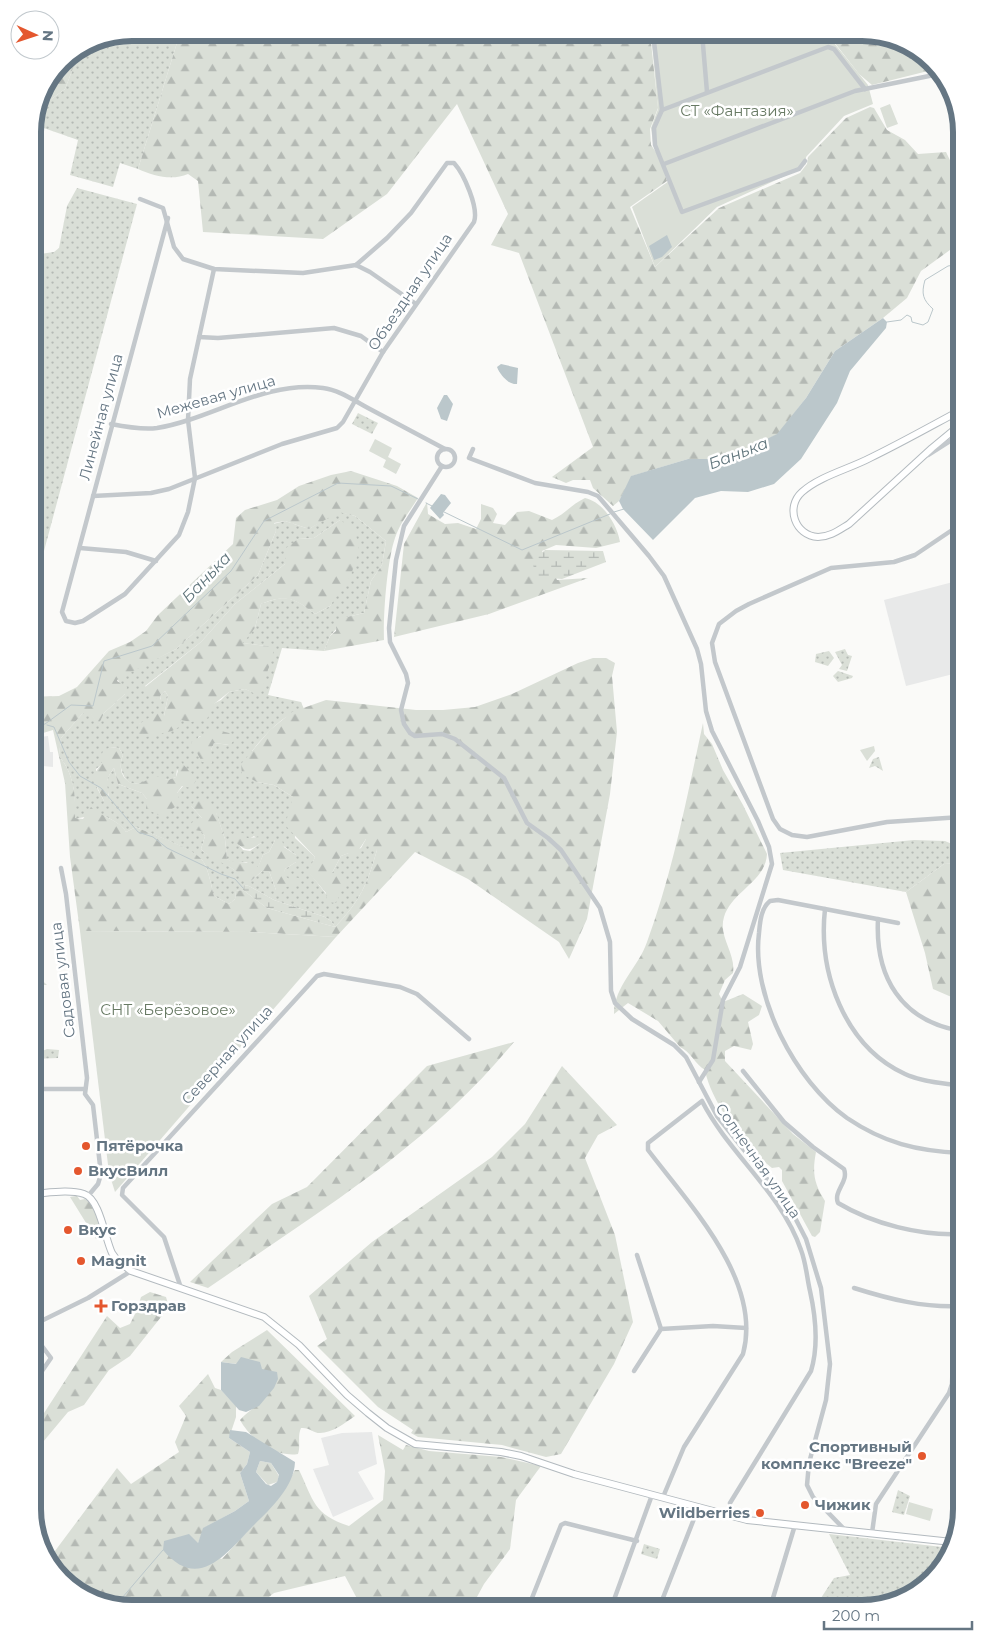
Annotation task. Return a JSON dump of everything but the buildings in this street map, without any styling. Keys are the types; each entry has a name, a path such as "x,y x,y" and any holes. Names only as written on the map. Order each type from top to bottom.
{"street":[{"path":"654,41 662,110 657,120 654,136 681,210 685,212 799,169 805,161"},
{"path":"703,41 707,92"},
{"path":"662,110 828,47 834,49 865,89"},
{"path":"664,164 865,89 932,75"},
{"name":"Объездная улица","path":"93,496 151,493 169,490 282,444 336,428 343,422 384,352 474,222 476,215 475,206 458,169 452,162 447,164 405,219 356,265"},
{"path":"140,199 164,208 174,247 183,259 214,269 303,274 356,265 370,272 416,304"},
{"name":"Линейная улица","path":"156,561 125,594 107,607 83,621 66,622 62,612 111,424 168,218"},
{"path":"80,548 126,552 156,561 179,535 188,512 195,478 188,420 190,379 214,269"},
{"path":"199,337 218,338 334,328 360,336 384,352"},
{"name":"Межевая улица","path":"111,424 155,428 188,420 227,404 295,388 323,388 344,395 445,449"},
{"path":"953,415 872,458 811,486 798,496 794,503 793,511 796,524 805,533 812,536 833,534 871,506 916,463 953,432"},
{"path":"916,463 953,440"},
{"path":"445,449 452,453 454,460 450,466 442,466 437,458 440,451 445,449"},
{"path":"473,449 469,458 535,483 584,491 598,496 664,576 698,649 706,711 712,731 758,821 769,847 772,864 740,967 723,1000 713,1060 699,1082"},
{"path":"442,466 404,526 396,560 389,628 390,642 406,674 408,683 401,710 404,724 410,733 415,736 442,734 455,739 504,778 527,822 561,850 600,908 610,942 610,991 615,1002 632,1019 674,1045 686,1057 717,1116 790,1208 806,1239 821,1288 830,1364 826,1400 808,1463 807,1485 813,1497 845,1530"},
{"path":"953,530 916,555 894,562 831,568 749,604 719,624 712,643 715,662 773,819 780,829 792,835 807,837 887,822 953,818"},
{"name":"Садовая улица","path":"60,868 66,894 86,1070 85,1089"},
{"path":"898,923 778,900 770,901 764,909 757,950 759,970 779,1033 806,1075 825,1098 846,1117 890,1141 912,1149 953,1152"},
{"path":"825,910 823,930 824,957 830,983 842,1012 858,1035 873,1052 906,1074 953,1084"},
{"path":"878,919 877,943 880,959 887,978 897,994 911,1009 927,1021 953,1028"},
{"name":"Северная улица","path":"182,1289 173,1268 164,1236 122,1195 123,1188 317,976 324,974 400,986 416,994 469,1039"},
{"path":"744,1071 784,1122 813,1147 844,1169 846,1178 836,1196 838,1203 848,1209 891,1225 915,1230 953,1233"},
{"path":"41,1089 85,1089 86,1098 93,1105 101,1174 98,1184 88,1196"},
{"name":"Солнечная улица","path":"663,1497 684,1447 743,1354 746,1342 746,1314 727,1257 648,1150 648,1143 702,1101 713,1124 764,1186 785,1217 802,1250 813,1302 816,1332 816,1354 811,1371 730,1502"},
{"path":"41,1194 76,1193 88,1196 97,1208 112,1253 131,1271 252,1311 275,1324 354,1401 387,1428 416,1444 500,1452 521,1456 652,1495 747,1520 947,1541"},
{"path":"637,1255 661,1329"},
{"path":"41,1321 88,1298 131,1271"},
{"path":"854,1288 899,1301 928,1306 953,1306"},
{"path":"661,1329 713,1326 746,1328"},
{"path":"634,1372 661,1329"},
{"path":"41,1345 51,1358 41,1372"},
{"path":"872,1533 876,1504 949,1393 952,1384 953,1345"},
{"path":"614,1600 637,1541 652,1495"},
{"path":"662,1600 699,1506"},
{"path":"531,1600 561,1525 565,1523 637,1541"},
{"path":"772,1600 795,1525"}],"shaded area":[{"path":"953,582 953,674 906,686 884,600"},
{"path":"48,736 50,752 53,752 53,767 41,766 41,737"},
{"path":"372,1432 377,1464 358,1472 374,1499 333,1517 313,1469 329,1465 321,1438 342,1433"}],"green space":[{"path":"132,41 178,41 138,169 120,163 113,187 70,175 78,140 41,127 46,103 65,89 76,61 98,48"},
{"path":"178,41 651,41 658,108 650,129 651,145 660,158 667,181 630,207 655,267 719,208 800,173 807,164 808,157 846,118 870,107 874,108 887,130 905,140 918,154 946,152 953,166 953,248 921,271 907,298 883,318 835,351 806,398 778,434 725,459 688,459 632,476 619,501 613,506 593,488 590,480 573,480 566,483 552,477 593,447 519,253 491,245 508,214 457,104 387,194 323,239 203,232 198,181 188,174 176,177 163,177 138,169"},
{"name":"СТ «Фантазия»","path":"652,41 832,41 868,85 873,104 844,116 806,157 806,164 800,169 717,207 655,267 632,207 669,181 653,143 651,128 658,109"},
{"path":"833,41 868,41 891,46 912,57 930,72 872,85 859,74"},
{"path":"76,61 65,89 46,103 60,77"},
{"path":"890,104 898,124 887,128 880,108"},
{"path":"77,188 137,204 41,562 41,254 54,252 59,248 67,206"},
{"path":"358,413 378,423 372,434 352,424"},
{"path":"375,439 392,448 388,457 401,464 396,474 383,467 386,460 369,451"},
{"path":"351,471 397,486 418,498 405,517 392,548 386,588 384,640 324,651 330,636 336,631 337,623 347,617 364,613 371,581 382,565 386,541 355,516 339,512 309,529 285,521 274,523 276,531 258,575 176,649 118,679 117,681 127,687 125,694 104,713 98,726 91,714 83,713 61,738 59,756 71,777 75,801 75,818 83,819 91,807 115,821 126,832 136,827 192,852 199,856 205,865 214,896 229,904 235,899 236,891 243,890 267,908 335,927 351,909 362,892 377,850 370,846 371,839 366,839 354,857 349,853 341,856 332,873 341,874 346,881 336,903 327,902 326,893 308,872 315,857 285,825 293,797 274,785 257,782 242,774 241,764 270,730 292,712 326,700 416,710 475,707 512,694 578,663 593,658 606,658 615,663 612,676 617,732 610,794 587,919 569,959 559,942 468,879 415,852 336,937 248,932 80,931 70,857 65,783 53,730 41,734 41,697 59,696 77,687 109,651 130,642 146,631 158,615 233,544 236,518 245,510 277,500 299,486 331,475"},
{"path":"585,498 598,504 608,515 616,528 620,542 596,548 556,545 542,551 557,580 588,578 489,614 394,637 404,544 427,502 428,514 445,524 458,523 476,529 481,519 481,504 493,508 497,514 493,523 505,525 517,512 529,511 552,520"},
{"path":"338,511 355,516 386,541 382,565 371,581 364,613 347,617 330,636 324,651 282,648 268,695 301,702 304,709 282,720 252,751 257,782 274,785 293,797 295,838 315,857 309,872 326,894 332,873 341,856 361,848 366,839 372,838 377,850 366,883 351,909 335,927 325,917 274,900 249,886 244,885 243,890 236,891 235,899 229,904 214,896 203,861 192,852 136,827 126,832 118,824 103,816 74,818 75,801 73,785 68,770 59,756 61,738 83,713 91,713 98,725 104,713 125,694 117,678 176,649 258,575 276,531 273,524 285,521 309,529","holes":["340,520 338,591 330,606 315,614 290,599 277,599 261,604 255,628 242,643 267,646 260,695 245,689 229,692 221,700 181,720 139,724 164,716 168,696 165,691 160,696 161,700 145,686 201,642 235,604 285,564 298,539 314,538","206,735 230,745 214,743 211,750 211,763 198,737","110,747 119,748 123,755 121,760 122,772 131,783 137,784 155,779 168,780 176,777 177,769 183,786 177,793 147,799 142,793 118,784 114,768 107,781 109,795 104,801 97,788 96,769 101,765","191,806 216,813 225,839 227,859 233,863 246,862 258,868 263,855 269,852 275,840 296,855 296,862 285,869 283,875 291,884 276,890 269,871 262,871 251,881 220,860 206,854 201,849 205,836 201,831 202,818","254,836 261,843 250,851 243,850 239,845"]},
{"path":"340,520 354,529 359,546 350,577 330,606 315,614 290,599 277,599 261,604 255,628 243,643 267,646 274,650 260,696 245,689 229,692 214,704 207,719 191,722 181,720 179,727 172,731 141,738 137,734 139,724 158,712 164,716 168,696 165,691 160,696 161,701 148,694 145,687 201,642 235,604 285,564 286,548 298,539 314,538"},
{"path":"545,550 603,551 606,562 562,579 537,577 532,562"},
{"path":"845,649 848,655 852,656 847,671 839,669 842,665 835,652"},
{"path":"829,651 834,658 828,666 815,662 816,654"},
{"path":"838,671 853,676 838,682 833,676"},
{"path":"703,723 704,734 712,744 723,770 767,854 761,872 734,900 724,917 723,931 732,959 733,973 725,980 719,994 723,1002 743,994 762,1006 759,1015 748,1022 753,1044 751,1050 734,1046 725,1051 725,1061 793,1134 816,1152 815,1178 818,1189 825,1201 820,1232 815,1237 812,1236 782,1181 782,1170 779,1167 772,1168 762,1159 731,1124 714,1096 705,1070 687,1051 680,1047 658,1021 628,1003 614,1014 618,995 643,951 656,915 679,834"},
{"path":"213,729 229,733 235,739 230,745 214,743 211,750 212,763 202,762 191,742"},
{"path":"874,746 875,751 867,761 860,750"},
{"path":"110,747 119,748 123,755 121,771 128,781 133,783 146,781 153,775 168,780 176,777 181,762 196,781 191,788 182,786 177,793 180,801 175,807 161,816 146,809 147,799 142,793 118,784 114,768 107,782 108,802 104,801 92,777 102,763 100,759 103,751"},
{"path":"879,757 883,771 875,766 869,768 873,759"},
{"path":"200,798 216,812 225,839 227,859 235,862 250,863 258,867 263,855 269,852 275,840 282,840 284,847 296,855 296,862 285,869 284,875 289,879 295,877 302,879 299,885 285,887 282,893 276,890 269,871 262,871 249,881 205,853 201,849 205,836 201,831 194,830 191,824 195,819 202,818 191,806 196,799"},
{"path":"243,833 247,838 261,837 261,843 250,849 241,847 234,841 235,835"},
{"path":"914,840 945,841 953,844 953,863 944,864 906,892 783,870 780,853"},
{"path":"953,863 953,998 933,989 925,953 906,892 944,864"},
{"path":"244,885 274,900 325,917 335,927 267,908 243,890"},
{"name":"СНТ «Берёзовое»","path":"80,931 248,932 336,937 115,1192 109,1173"},
{"path":"41,979 47,985 41,985"},
{"path":"514,1042 481,1080 445,1114 370,1176 208,1288 190,1282 272,1204 307,1187 427,1066"},
{"path":"47,1049 59,1050 58,1058 41,1059 41,1052"},
{"path":"562,1066 617,1125 598,1135 585,1158 615,1235 633,1322 614,1364 561,1454 546,1457 502,1445 418,1437 411,1433 413,1430 378,1407 317,1346 327,1339 309,1296 372,1242 492,1157 525,1124"},
{"path":"77,1196 80,1200 85,1199 89,1202 95,1211 101,1229 99,1238 96,1239 70,1197"},
{"path":"150,1292 166,1297 169,1307 130,1356 109,1370 84,1405 68,1412 41,1444 41,1418 107,1316 120,1328 130,1324 141,1297"},
{"path":"267,1330 355,1416 325,1433 301,1428 298,1454 281,1453 264,1446 244,1427 240,1420 265,1397 237,1364 221,1362 232,1352"},
{"path":"208,1374 215,1388 221,1390 236,1406 236,1417 229,1438 250,1452 247,1464 240,1473 249,1501 204,1528 198,1543 164,1541 222,1559 282,1493 295,1470 299,1470 312,1498 321,1511 328,1517 349,1526 383,1500 385,1471 378,1435 403,1450 406,1445 429,1451 501,1457 541,1466 516,1500 510,1549 484,1584 475,1600 358,1600 345,1576 274,1593 265,1600 126,1600 103,1595 72,1577 53,1553 117,1468 131,1484 179,1452 175,1442 186,1416 179,1406"},
{"path":"260,1461 271,1463 279,1476 277,1482 268,1485 256,1472"},
{"path":"898,1490 910,1496 904,1515 892,1512"},
{"path":"909,1502 933,1509 930,1521 906,1514"},
{"path":"829,1534 944,1547 934,1564 922,1577 896,1593 885,1597 862,1600 824,1600 821,1598 834,1578 850,1575"},
{"path":"644,1544 660,1549 657,1559 641,1554"}],"water":[{"path":"667,235 672,247 662,257 654,260 649,246"},
{"path":"883,318 887,322 886,328 850,371 837,403 801,459 774,484 748,492 721,491 695,498 653,540 623,509 619,501 631,476 688,459 725,459 777,434 806,398 835,351"},
{"path":"501,364 518,368 517,384 511,383 500,373 497,367"},
{"path":"444,395 447,395 453,404 447,421 441,419 437,408"},
{"path":"441,494 445,495 451,503 440,519 430,508"},
{"path":"241,1357 260,1362 262,1369 277,1372 278,1379 274,1388 259,1406 246,1412 239,1410 221,1390 221,1362 236,1364"},
{"path":"230,1430 246,1432 295,1462 294,1472 279,1498 232,1548 211,1564 200,1568 188,1568 176,1562 163,1550 164,1541 189,1534 198,1543 203,1528 235,1511 249,1501 240,1473 247,1464 250,1452 229,1438","holes":["260,1461 271,1463 279,1475 277,1482 271,1486 266,1484 256,1472"]}],"waterway":[{"name":"Банька","path":"887,322 901,320 907,315 911,317 912,322 923,325 928,322 933,309 927,303 924,296 925,280 948,266 953,265"},
{"name":"Банька","path":"41,725 45,724 71,705 93,706 104,661 152,646 231,571 264,521 338,483 391,486 418,499"},
{"name":"Банька","path":"426,503 432,506"},
{"name":"Банька","path":"614,512 624,509"},
{"name":"Банька","path":"442,511 522,550 610,514"},
{"path":"47,725 54,727 69,762 80,776 101,788 138,832 153,837 167,848 235,879 243,888"},
{"path":"121,1599 163,1550"}],"place":[{"name":"Пятёрочка","path":"86,1146"},
{"name":"ВкусВилл","path":"78,1171"},
{"name":"Вкус","path":"68,1230"},
{"name":"Magnit","path":"81,1261"},
{"name":"Горздрав","path":"101,1306"},
{"name":"Спортивный комплекс \"Breeze\"","path":"922,1456"},
{"name":"Чижик","path":"805,1505"},
{"name":"Wildberries","path":"760,1513"}]}
